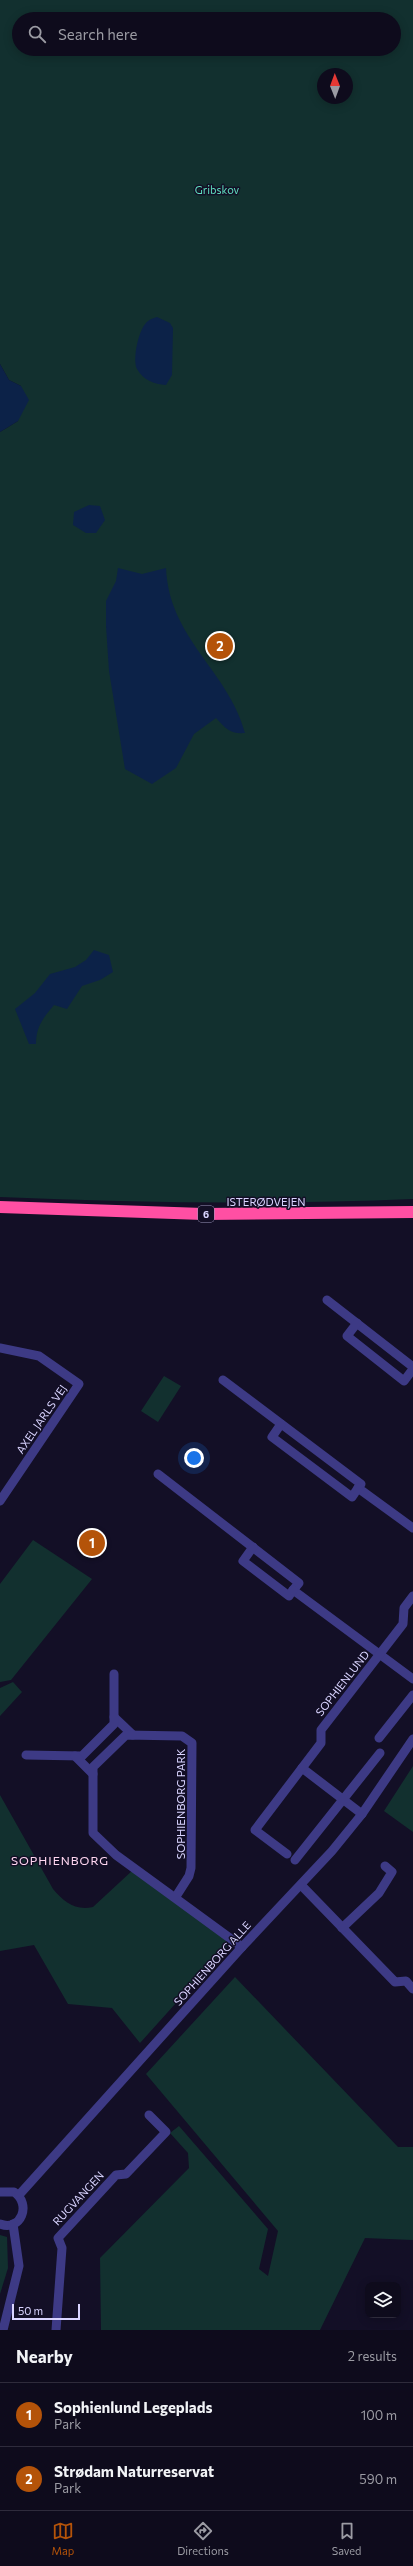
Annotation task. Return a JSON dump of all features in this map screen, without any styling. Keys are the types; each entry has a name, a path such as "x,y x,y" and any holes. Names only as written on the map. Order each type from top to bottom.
{"highway":[{"name":"ISTERØDVEJEN","path":"0,1207 203,1214 413,1212"}],"street":[{"path":"327,1300 357,1323 413,1368 404,1380 347,1336 357,1323"},
{"name":"AXEL JARLS VEJ","path":"0,1348 39,1356 79,1384 0,1501"},
{"path":"224,1380 361,1484 352,1497 272,1437 281,1424"},
{"path":"158,1474 299,1582 289,1596 243,1561 253,1547"},
{"path":"358,1488 413,1528"},
{"name":"SOPHIENLUND","path":"294,1590 413,1679"},
{"name":"SOPHIENLUND","path":"287,1854 255,1830 321,1743 321,1730 403,1624 404,1608 413,1596"},
{"path":"26,1755 82,1756 114,1724 114,1674"},
{"path":"379,1738 413,1695"},
{"path":"114,1717 133,1735"},
{"path":"133,1735 126,1735 93,1767 93,1834 116,1855 242,1947"},
{"name":"SOPHIENBORG PARK","path":"133,1735 182,1736 192,1743 191,1868 189,1876 175,1898"},
{"name":"SOPHIENBORG ALLE","path":"19,2195 242,1947 301,1885 362,1814 413,1739"},
{"path":"295,1860 380,1753"},
{"path":"75,1756 93,1774"},
{"path":"302,1768 362,1814"},
{"path":"342,1928 379,1893 392,1872 385,1866"},
{"path":"301,1885 395,1982 406,1982 413,1989"},
{"path":"406,1982 413,1974"},
{"name":"RUGVANGEN","path":"56,2330 62,2248 58,2238 116,2174 126,2174 166,2132 149,2115"},
{"path":"0,2192 9,2191 19,2195 24,2206 22,2217 13,2224 0,2224"},
{"path":"3,2330 19,2266 13,2224"}],"green space":[{"name":"Gribskov","path":"0,0 413,0 413,1199 258,1203 103,1201 0,1197 0,432 18,421 21,386 9,380 0,364"},
{"path":"164,1376 181,1386 158,1422 141,1411"},
{"path":"88,1529 106,1540 95,1558 77,1547"},
{"path":"33,1540 92,1579 11,1680 0,1682 0,1584"},
{"path":"13,1682 22,1692 0,1716 0,1688"},
{"path":"413,1766 413,1832 384,1811"},
{"path":"0,1795 53,1889 61,1898 70,1904 81,1908 93,1907 133,1870 230,1943 140,2043 112,2008 68,2004 34,1945 0,1951"},
{"path":"235,1977 398,2147 413,2147 413,2240 365,2238 320,2330 101,2330 100,2258 189,2168 188,2153 170,2133 179,2126 268,2229 259,2269 268,2276 278,2231 146,2074"},
{"path":"0,2235 7,2237 8,2268 0,2294"}],"water":[{"path":"157,317 170,323 173,328 172,375 166,385 157,384 142,376 137,369 135,358 139,336 145,324 149,320"},
{"path":"0,364 9,380 21,386 29,400 18,421 0,432"},
{"path":"89,505 100,506 105,520 96,533 86,533 73,525 74,512"},
{"path":"118,568 142,574 166,568 170,593 177,615 188,635 226,691 237,711 245,733 232,732 216,718 194,734 176,768 152,784 125,769 109,671 106,601 116,581"},
{"path":"94,950 109,955 113,972 100,980 82,986 67,1009 54,1005 41,1023 37,1033 36,1044 29,1044 15,1009 35,993 50,974 75,967 86,960"}],"place":[{"name":"Strødam Naturreservat","path":"220,646"},
{"name":"Sophienlund Legeplads","path":"92,1543"}],"district":[{"name":"SOPHIENBORG","path":"60,1860"}]}
